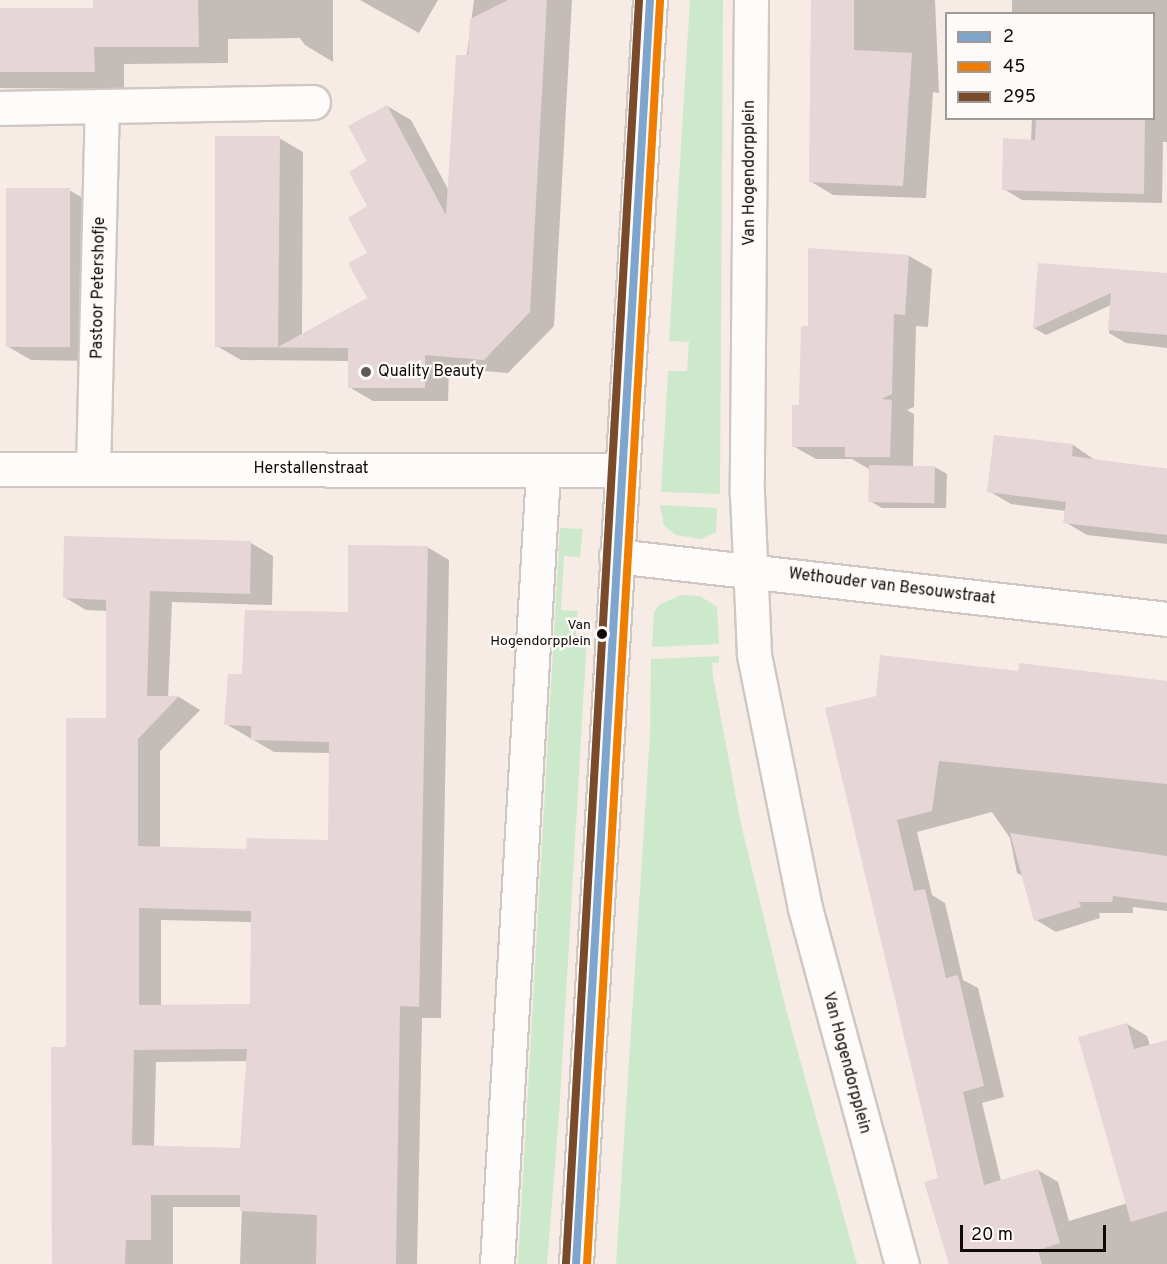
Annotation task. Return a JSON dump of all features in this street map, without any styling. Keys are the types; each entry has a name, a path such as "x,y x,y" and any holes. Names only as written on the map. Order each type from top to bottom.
{"street":[{"path":"576,1264 621,470 651,0"},
{"name":"Van Hogendorpplein","path":"751,0 747,481 754,655 798,875 855,1103 902,1264"},
{"path":"0,108 313,102"},
{"name":"Pastoor Petershofje","path":"93,469 102,106"},
{"name":"Herstallenstraat","path":"0,469 621,470"},
{"path":"497,1264 543,470"},
{"name":"Wethouder van Besouwstraat","path":"616,556 1167,619"}],"green space":[{"path":"690,0 723,0 720,494 661,492 668,371 687,371 689,342 669,341"},
{"path":"660,505 717,508 716,532 701,539 676,535 664,526"},
{"path":"560,528 583,529 580,557 564,556 561,610 578,611 576,635 587,636 559,1115 547,1264 518,1264"},
{"path":"681,595 700,596 717,607 719,644 652,647 654,612 659,605"},
{"path":"719,656 719,663 712,663 713,676 741,824 787,1013 857,1264 616,1264 650,734 651,659"}],"building":[{"path":"93,0 198,0 199,47 94,47 95,72 0,72 0,8 93,8"},
{"path":"508,0 547,0 530,312 484,360 425,355 425,388 348,388 348,348 215,347 215,136 280,136 278,347 367,298 348,263 367,253 348,218 367,206 349,172 367,161 348,126 387,105 446,215 456,55 468,55 470,19"},
{"path":"811,0 854,0 854,50 912,53 903,186 809,182"},
{"path":"1036,120 1145,120 1144,194 1002,190 1003,138 1035,140"},
{"path":"6,188 70,188 70,347 6,347"},
{"path":"808,248 909,255 905,315 894,314 892,394 881,399 892,400 890,457 845,457 845,447 792,447 792,405 799,405 801,326 808,326"},
{"path":"1038,263 1167,273 1167,335 1108,330 1111,293 1033,329"},
{"path":"994,435 1073,444 1072,456 1167,469 1167,535 1063,523 1066,502 987,492"},
{"path":"869,465 935,466 934,503 868,502"},
{"path":"64,536 251,541 250,594 150,591 147,696 179,696 138,739 138,846 246,849 247,838 328,840 329,742 251,740 251,726 224,725 228,674 242,674 245,610 348,612 348,545 428,546 419,1007 400,1006 396,1264 316,1264 317,1215 240,1211 240,1195 151,1195 151,1240 126,1240 125,1264 52,1264 51,1047 66,1047 66,718 106,718 106,600 63,598","holes":["139,908 251,911 250,1004 139,1005","247,1049 240,1148 132,1145 134,1050"]},
{"path":"880,655 1018,671 1019,663 1167,681 1167,784 939,761 932,811 897,820 914,891 925,889 946,978 958,975 984,1086 963,1092 984,1185 1038,1169 1060,1243 1038,1250 1042,1264 949,1264 924,1182 938,1178 825,708 876,696"},
{"path":"1010,833 1167,856 1167,903 1113,896 1112,902 1079,902 1081,907 1034,921"},
{"path":"1127,1023 1134,1049 1167,1040 1167,1211 1131,1222 1078,1037"}],"transit line":[{"name":"295","path":"566,1263 639,0"},
{"name":"2","path":"576,1264 650,0"},
{"name":"45","path":"587,1264 660,1"}],"place":[{"name":"Quality Beauty","path":"366,372"},
{"name":"Van Hogendorpplein","path":"602,634"}]}
